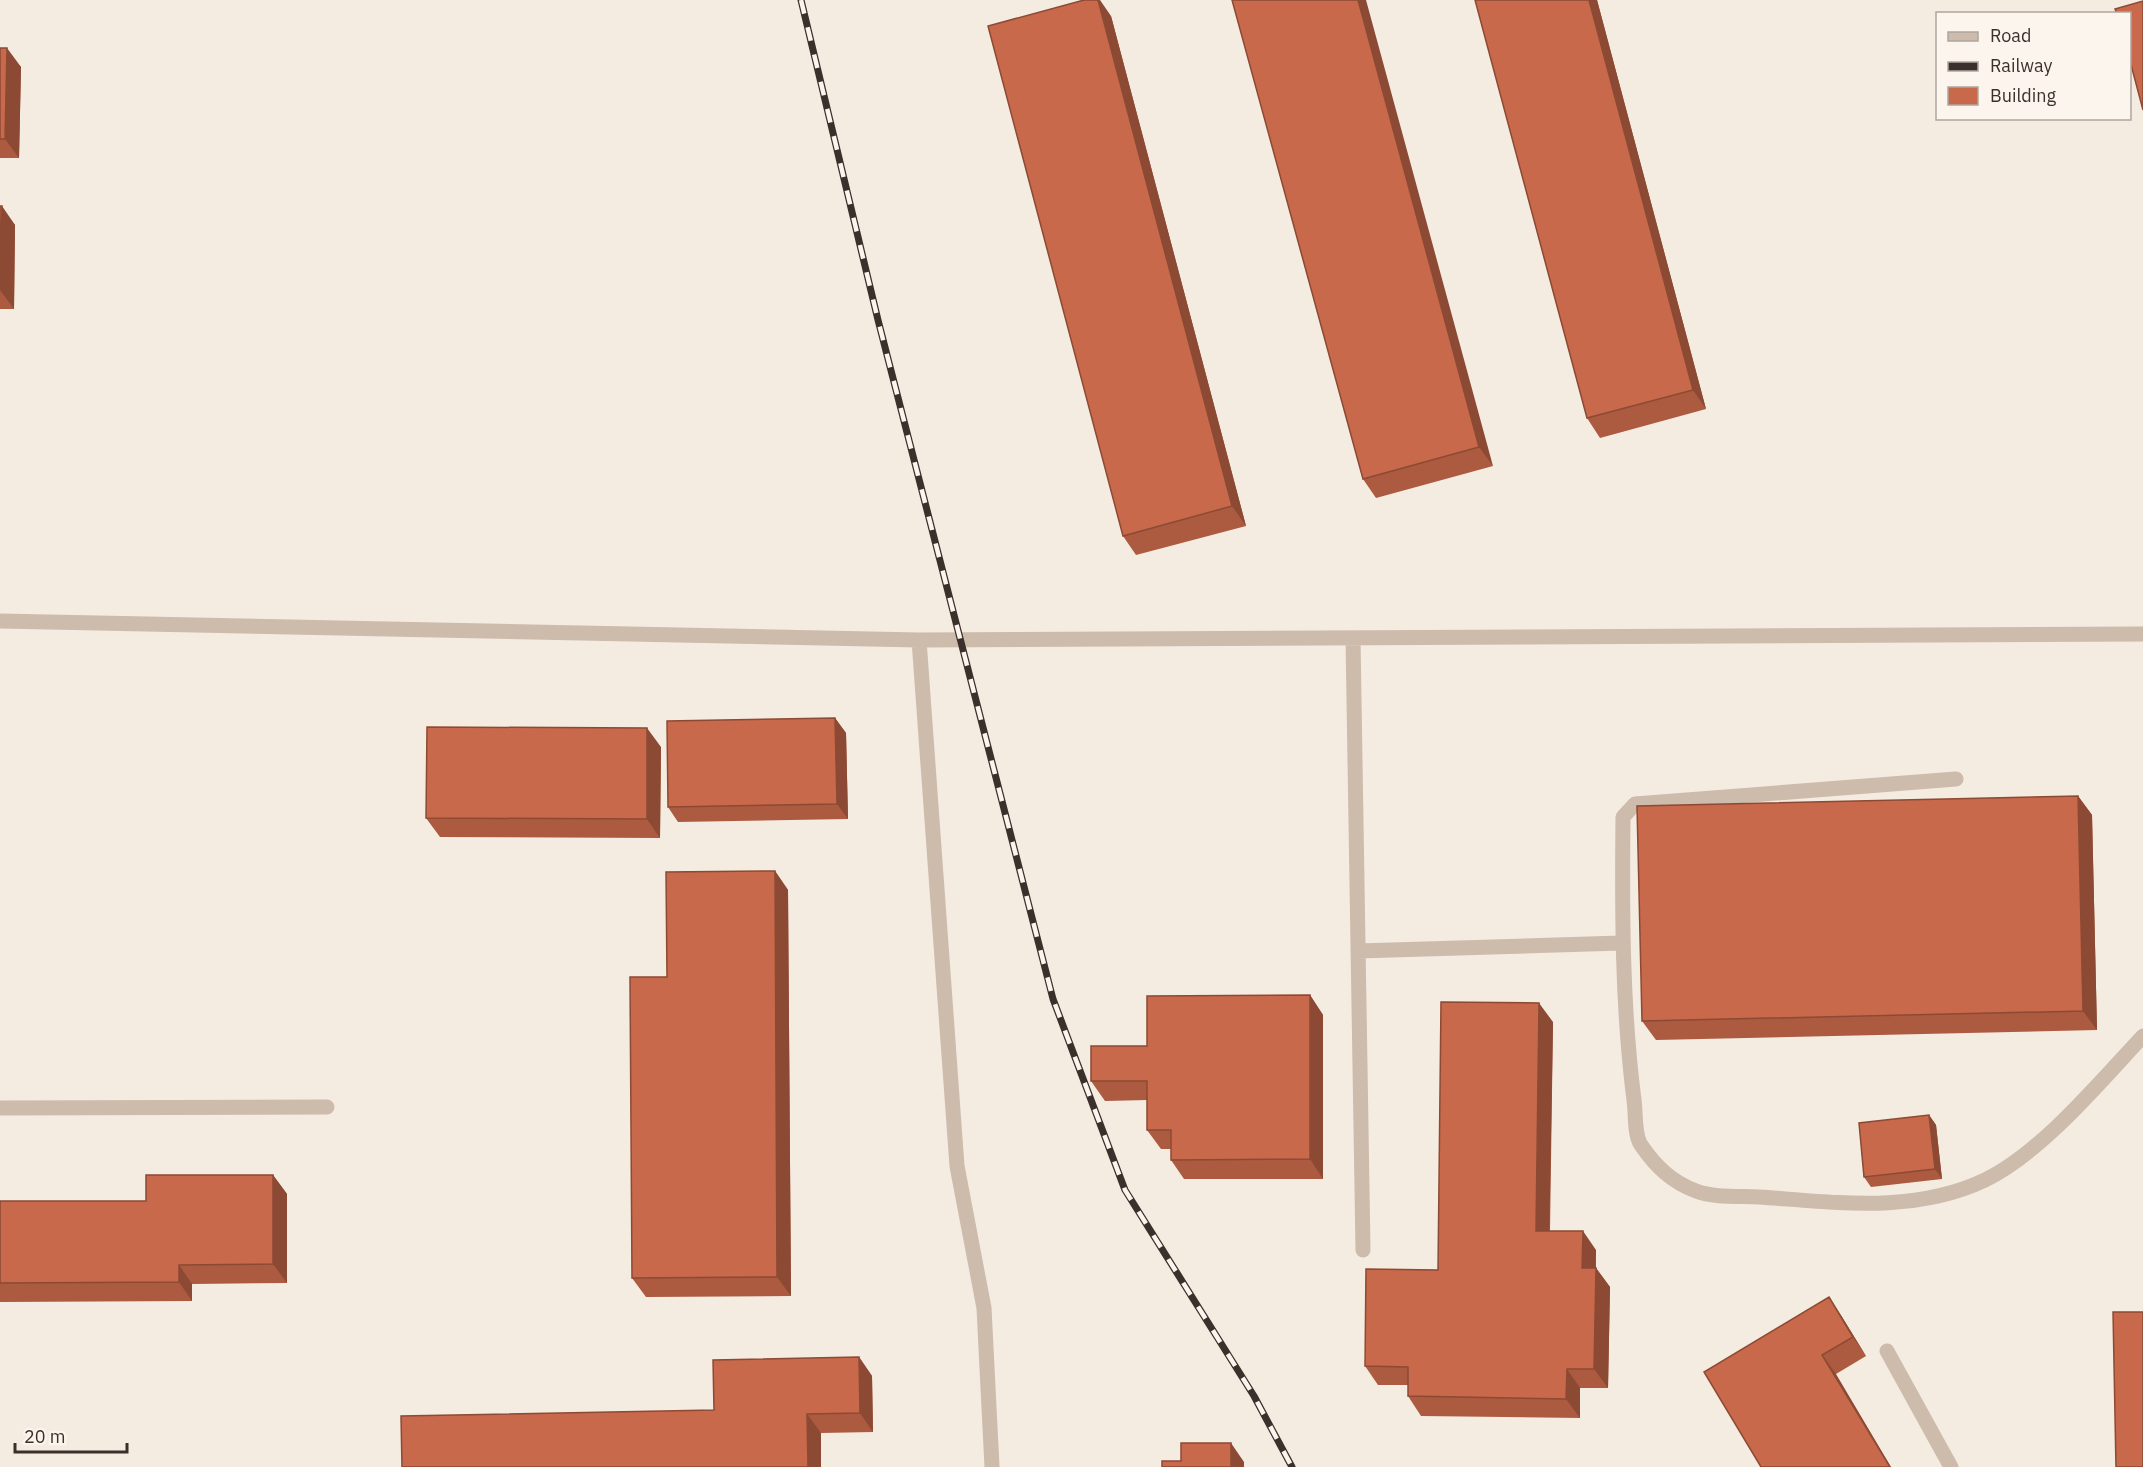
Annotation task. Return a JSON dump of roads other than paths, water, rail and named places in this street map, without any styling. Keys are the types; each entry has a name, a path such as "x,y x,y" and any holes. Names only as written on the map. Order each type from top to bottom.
{"street":[{"path":"0,621 919,640 2143,633"},
{"path":"1353,638 1363,1250"},
{"path":"919,640 957,1166 984,1308 992,1467"},
{"path":"1956,778 1635,804 1623,817 1621,943 1632,1086 1640,1143 1668,1179 1698,1192 1863,1204 1914,1201 1951,1193 1986,1180 2062,1122 2143,1036"},
{"path":"1358,951 1621,943"},
{"path":"0,1108 327,1107"},
{"path":"1887,1351 1951,1467"}],"railway":[{"path":"801,0 878,320 1053,999 1125,1190 1254,1396 1292,1467"}]}
